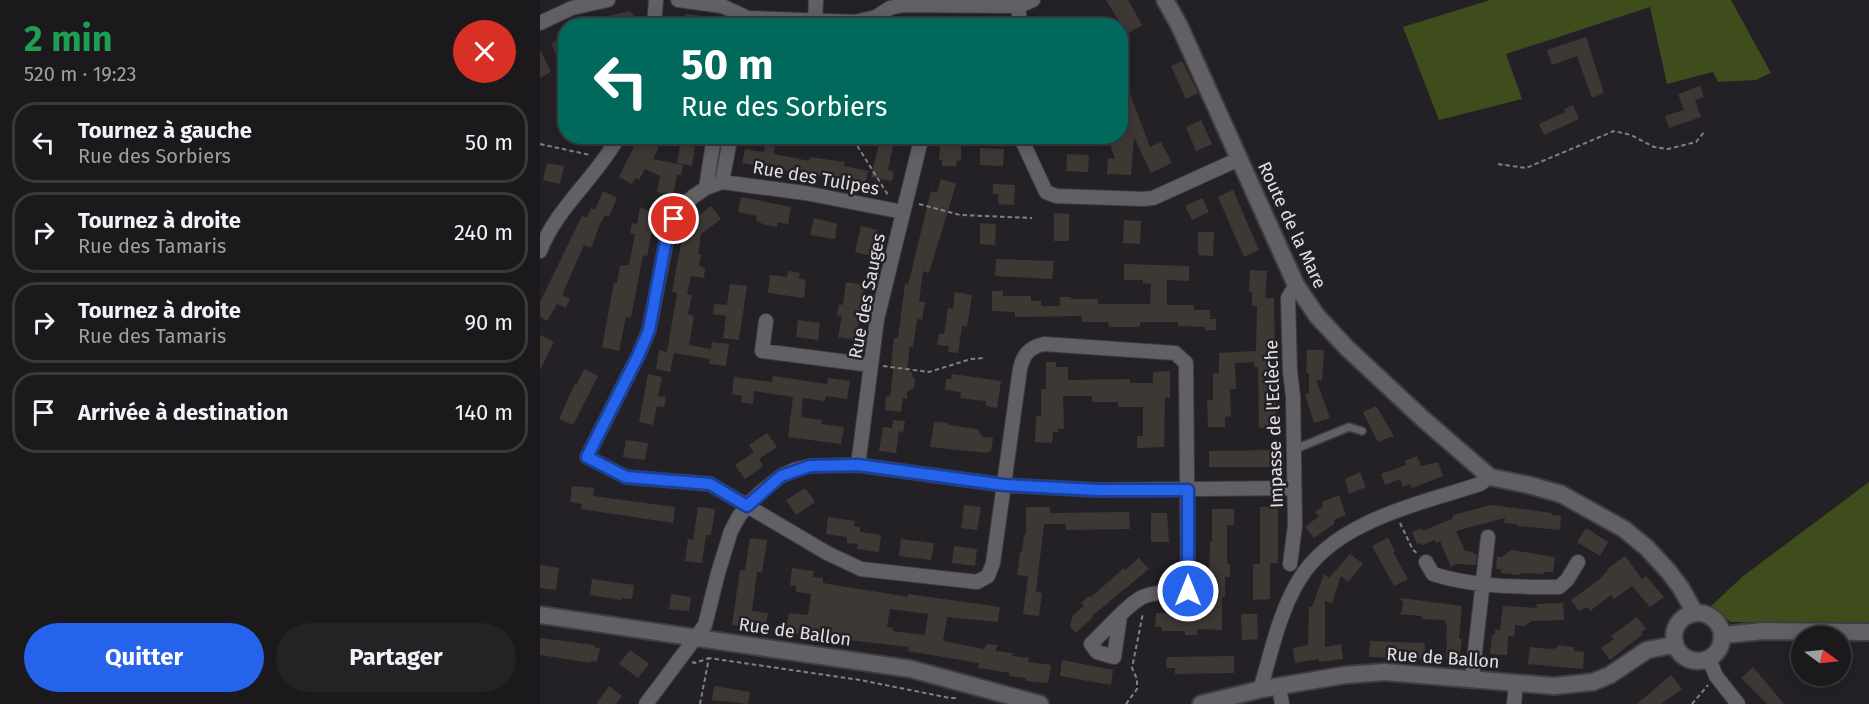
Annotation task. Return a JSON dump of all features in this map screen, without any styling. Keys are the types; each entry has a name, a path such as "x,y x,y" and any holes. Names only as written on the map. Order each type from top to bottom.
{"street":[{"path":"540,23 559,7 572,8 608,0"},
{"path":"655,18 656,0"},
{"path":"678,0 722,6 748,18"},
{"path":"815,18 816,0"},
{"name":"Route de la Mare","path":"1165,0 1179,25 1296,285 1317,316 1347,348 1422,418 1490,477"},
{"path":"872,18 890,8 903,5 1026,3 1021,18"},
{"path":"540,251 550,229 562,211 606,158 614,144"},
{"path":"706,188 712,144"},
{"path":"722,182 729,144"},
{"name":"Rue des Sauges","path":"858,465 879,308 920,144"},
{"path":"1024,144 1046,192 1056,196 1153,198 1239,159"},
{"name":"Rue des Tulipes","path":"747,506 710,484 626,477 587,457 649,330 668,232 683,206 706,188 722,182 904,207"},
{"name":"Impasse de l'Eclèche","path":"1290,564 1295,526 1288,298 1296,285"},
{"path":"766,321 762,351 871,365"},
{"path":"747,506 846,564 861,570 978,582 988,576 993,563 1024,356 1032,348 1050,345 1175,353 1186,363 1188,591 1149,594 1120,616"},
{"path":"646,704 705,625 731,531 747,506 781,476 794,470 810,466 858,465 1004,485 1098,490 1293,488"},
{"path":"1262,689 1289,600 1312,561 1342,535 1396,512 1480,484 1490,477 1561,494 1624,529 1647,548 1669,572 1682,588 1695,613"},
{"path":"1472,678 1488,537"},
{"path":"1426,562 1433,574 1451,580 1559,587 1567,580 1578,562"},
{"path":"1704,613 1719,623 1723,635 1720,648 1709,659 1698,662 1687,659 1679,652 1674,632 1679,622 1687,616 1704,613"},
{"name":"Rue de Ballon","path":"540,615 911,669 1040,704"},
{"path":"1723,635 1764,631 1869,632"},
{"name":"Rue de Ballon","path":"1201,704 1262,689 1345,675 1385,672 1565,686 1593,682 1610,675 1647,650 1675,643"},
{"path":"1709,659 1716,676 1738,704"},
{"path":"1514,704 1516,683"},
{"path":"1279,687 1282,704"}],"lane":[{"path":"1293,450 1349,427 1362,431"}],"path":[{"path":"1498,164 1526,168 1614,131 1631,135 1654,147 1668,149 1696,142 1704,132"},
{"path":"540,144 606,158"},
{"path":"856,144 890,198"},
{"path":"904,207 960,215 1032,218"},
{"path":"871,365 929,372 971,359 982,358"},
{"path":"1396,512 1413,550 1426,562"},
{"path":"1126,704 1137,689 1137,679 1132,668 1139,626 1149,594"},
{"path":"700,704 709,658 860,680 950,699 949,704"},
{"path":"1692,704 1716,676"}],"green space":[{"path":"1490,0 1731,0 1771,73 1756,80 1718,82 1713,72 1667,84 1650,7 1506,54 1522,99 1439,120 1403,27"},
{"path":"1869,482 1869,625 1731,622 1710,607 1742,577"}],"building":[{"path":"1106,0 1128,0 1142,25 1128,33 1128,18 1117,18"},
{"path":"629,11 637,18 600,18"},
{"path":"686,14 707,17 706,18 681,18"},
{"path":"1586,37 1604,93 1592,98 1577,56 1552,65 1547,50"},
{"path":"558,40 558,57 557,57 551,43"},
{"path":"540,50 551,72 540,78"},
{"path":"1182,61 1198,93 1186,99 1171,66"},
{"path":"1700,86 1704,97 1695,100 1701,117 1669,128 1665,116 1684,110 1678,94"},
{"path":"1128,88 1150,147 1161,142 1172,163 1151,173 1134,137 1131,175 1107,174 1108,158 1115,159 1110,144 1128,144"},
{"path":"1573,105 1579,119 1544,135 1539,124 1565,112 1564,109"},
{"path":"1201,120 1212,144 1196,151 1186,127"},
{"path":"635,144 654,144 659,147 653,159 683,165 681,175 677,175 673,195 657,192 660,176 645,169 639,180 636,178 632,184 619,177"},
{"path":"680,144 695,147 692,166 677,163"},
{"path":"879,144 893,144 888,170 894,172 892,181 871,177"},
{"path":"765,145 775,147 774,154 809,161 810,157 845,162 844,166 868,171 865,186 742,163 745,149 764,152"},
{"path":"940,145 961,146 961,161 957,160 956,166 942,166 942,160 939,160"},
{"path":"980,148 1004,149 1003,166 980,165"},
{"path":"1067,154 1089,155 1088,172 1066,171"},
{"path":"547,163 564,166 560,184 543,180"},
{"path":"941,179 956,184 929,273 923,271 919,302 925,302 922,320 917,319 907,371 912,372 915,380 914,388 907,392 907,399 903,398 901,412 885,410 886,396 890,397 894,365 891,365 894,338 898,338 905,284 908,285 931,191 937,193"},
{"path":"993,184 1015,185 1014,205 998,204 998,194 993,194"},
{"path":"1233,190 1259,250 1244,257 1218,197"},
{"path":"603,191 617,198 609,217 605,215 591,248 584,245 562,295 570,299 566,308 557,304 547,321 540,317 540,302 582,216 587,218 591,208 595,210"},
{"path":"741,197 791,207 788,224 778,222 777,227 765,225 756,221 757,216 738,212"},
{"path":"1202,198 1209,212 1192,220 1185,206"},
{"path":"711,206 721,219 701,234 698,254 701,255 699,266 705,268 704,278 691,276 687,294 692,295 688,314 694,316 689,345 711,349 712,342 729,344 726,366 709,364 710,359 674,353 670,372 656,369 659,350 667,352 677,293 672,292 683,233 695,225 692,221"},
{"path":"640,207 655,214 647,256 643,255 631,318 626,317 619,351 602,347 614,283 617,283 620,266 629,265 635,234 630,233 632,223 637,224"},
{"path":"1054,213 1069,214 1069,241 1054,241"},
{"path":"814,218 837,224 835,239 810,235"},
{"path":"1124,220 1141,221 1140,244 1123,243"},
{"path":"980,223 996,224 995,245 980,244"},
{"path":"861,226 878,230 872,256 855,252"},
{"path":"1198,232 1214,232 1213,256 1198,255"},
{"path":"996,259 1054,261 1052,279 995,276"},
{"path":"1124,264 1189,266 1189,281 1167,280 1167,305 1194,305 1194,310 1210,310 1210,319 1216,319 1216,330 1205,330 1205,327 1178,326 1178,322 1140,322 1140,326 1136,327 1109,327 1108,322 1082,322 1082,316 1015,317 1015,312 992,311 992,291 1003,291 1003,296 1031,296 1031,301 1041,301 1041,306 1060,306 1060,297 1098,299 1098,304 1150,304 1151,284 1143,283 1143,280 1124,280"},
{"path":"1250,270 1267,271 1265,298 1274,298 1276,428 1259,428 1258,367 1254,367 1254,362 1235,363 1236,389 1230,389 1231,416 1225,417 1225,427 1208,427 1207,400 1213,400 1213,373 1219,373 1219,353 1256,351 1257,306 1252,306 1252,292 1249,292"},
{"path":"788,271 800,273 799,279 806,280 804,298 768,293 770,275 787,277"},
{"path":"846,282 864,285 856,340 838,337 842,316 837,315 839,304 843,305"},
{"path":"730,284 747,286 739,340 723,338 726,316 713,314 714,304 727,305"},
{"path":"955,292 972,295 967,327 962,326 958,353 948,352 949,346 937,345 939,334 944,334 948,308 953,309"},
{"path":"798,320 820,323 818,340 796,337"},
{"path":"540,335 554,342 540,370"},
{"path":"1307,350 1324,350 1322,381 1316,380 1330,418 1314,423 1305,394 1309,393 1309,373 1306,373"},
{"path":"1046,362 1056,362 1056,367 1068,367 1068,380 1130,379 1130,383 1153,383 1153,372 1170,371 1170,398 1165,398 1164,447 1137,448 1137,436 1143,436 1143,407 1118,407 1118,402 1092,402 1092,396 1063,396 1064,429 1053,432 1052,443 1035,442 1036,416 1041,416 1041,389 1046,389"},
{"path":"584,369 598,376 573,425 559,419"},
{"path":"648,374 662,377 658,396 666,397 664,407 657,406 653,425 639,422"},
{"path":"952,374 1001,381 997,408 986,406 986,401 960,398 961,392 945,390 946,379 951,379"},
{"path":"773,376 827,384 828,378 850,381 847,399 826,396 825,401 803,398 801,417 822,420 821,424 844,427 841,444 788,437 793,397 754,391 753,404 741,402 742,396 732,394 734,377 772,382"},
{"path":"1376,406 1394,436 1378,442 1363,412"},
{"path":"893,420 905,421 903,432 899,431 896,453 879,451 883,427 892,428"},
{"path":"942,422 977,429 983,437 993,438 991,452 930,447 934,423"},
{"path":"767,433 777,447 759,459 763,466 745,479 735,465 754,452 749,445"},
{"path":"626,440 648,443 645,460 623,457"},
{"path":"1276,450 1276,467 1209,467 1209,451"},
{"path":"1417,456 1421,466 1438,462 1443,476 1412,488 1410,484 1403,487 1400,479 1385,485 1381,474 1406,465 1405,461"},
{"path":"1360,472 1366,487 1349,494 1345,479"},
{"path":"572,486 594,488 593,496 675,507 673,523 581,509 582,504 570,502"},
{"path":"805,488 815,502 796,515 786,500"},
{"path":"1339,495 1346,515 1334,520 1334,524 1314,538 1305,527 1319,516 1315,512 1323,506 1322,502"},
{"path":"964,505 981,507 977,530 961,528"},
{"path":"1491,505 1561,516 1560,530 1504,523 1505,518 1456,531 1465,551 1477,554 1476,565 1456,564 1451,567 1440,541 1417,544 1412,532 1422,528 1422,531 1452,519 1453,515"},
{"path":"698,507 715,509 711,535 706,535 702,563 685,561 688,539 693,540"},
{"path":"1026,507 1050,507 1050,513 1129,512 1130,529 1066,530 1066,524 1044,524 1036,592 1042,593 1039,616 1023,614 1028,576 1017,575 1020,552 1022,552 1024,535 1026,535"},
{"path":"1260,507 1278,507 1278,563 1270,563 1270,599 1253,600 1253,564 1260,564"},
{"path":"1212,509 1234,509 1234,525 1227,525 1227,564 1230,564 1230,577 1225,577 1225,597 1222,597 1222,630 1197,629 1197,635 1185,635 1185,631 1162,631 1162,627 1155,627 1156,613 1208,612"},
{"path":"1151,513 1167,513 1169,542 1151,542"},
{"path":"828,517 855,521 854,526 860,527 860,532 881,535 879,552 857,549 858,544 847,543 847,537 826,534"},
{"path":"1586,528 1608,542 1600,556 1577,542"},
{"path":"750,538 767,540 762,573 757,572 752,611 768,613 765,629 732,625 740,570 745,570"},
{"path":"1388,538 1408,579 1394,586 1372,546"},
{"path":"901,539 934,543 931,560 899,556"},
{"path":"954,546 977,549 975,566 952,563"},
{"path":"1511,550 1555,557 1553,572 1521,573 1520,575 1501,573 1501,569 1496,569 1497,557 1502,557"},
{"path":"1350,554 1363,564 1348,582 1341,576 1332,603 1325,601 1325,647 1341,644 1343,659 1319,662 1319,659 1295,663 1293,648 1308,645 1309,607 1312,607 1324,574 1329,578"},
{"path":"1625,556 1642,579 1646,576 1664,597 1650,607 1632,586 1614,599 1611,595 1590,611 1588,607 1579,611 1571,600 1600,579 1607,569"},
{"path":"1139,558 1149,569 1092,616 1076,633 1070,626 1073,615 1084,606 1081,603"},
{"path":"540,565 559,568 556,590 540,588"},
{"path":"792,568 814,571 813,577 823,578 823,583 908,597 908,594 1000,607 998,622 947,617 943,641 984,649 987,644 997,645 996,651 1029,658 1028,662 1051,665 1048,683 1026,681 1026,678 1009,676 1010,673 978,668 979,663 908,651 909,647 796,634 796,631 786,630 789,613 808,615 811,594 796,592 796,586 790,585","holes":["890,609 928,614 925,635 893,631 893,628 887,627"]},
{"path":"592,579 634,585 632,599 622,598 622,600 590,595"},
{"path":"671,594 691,597 689,611 669,609"},
{"path":"1400,598 1462,606 1459,661 1446,659 1447,624 1445,620 1422,619 1422,616 1399,614 1403,603"},
{"path":"1563,603 1564,620 1530,621 1526,626 1515,625 1514,637 1508,636 1507,655 1490,654 1492,635 1495,635 1495,630 1500,630 1503,606 1537,608 1536,604"},
{"path":"1241,614 1257,614 1258,639 1242,640"},
{"path":"1637,617 1646,629 1641,632 1643,634 1610,660 1601,648 1614,639 1611,636"},
{"path":"540,638 594,645 600,648 597,662 540,655"},
{"path":"1370,641 1425,643 1424,659 1369,657"},
{"path":"1557,645 1574,647 1574,651 1584,652 1583,669 1528,664 1530,647 1551,649 1557,648"},
{"path":"630,650 649,664 638,678 619,664"},
{"path":"1234,656 1234,673 1175,674 1175,668 1166,668 1168,657"},
{"path":"1062,660 1113,670 1111,685 1060,676"},
{"path":"1753,667 1784,704 1767,704 1741,678"},
{"path":"1671,675 1682,689 1661,704 1637,704"},
{"path":"609,686 622,696 616,704 596,704"},
{"path":"714,686 750,692 748,704 712,700"}],"route":[{"path":"674,219 668,232 649,330 587,457 626,477 710,484 747,506 781,476 810,466 858,465 1004,485 1098,490 1188,490 1188,591"}]}
